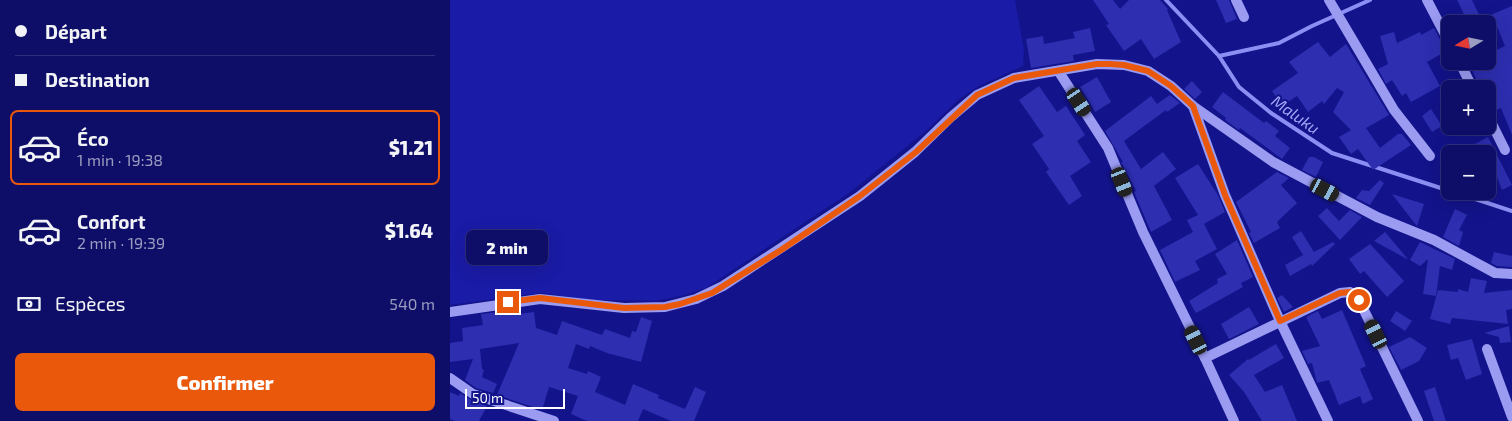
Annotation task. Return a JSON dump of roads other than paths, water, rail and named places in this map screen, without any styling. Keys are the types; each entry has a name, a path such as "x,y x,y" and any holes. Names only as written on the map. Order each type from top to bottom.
{"street":[{"path":"1236,0 1244,17"},
{"path":"1329,0 1394,110 1430,156"},
{"path":"1427,0 1441,27"},
{"path":"450,312 540,298 624,308 665,307 712,293 781,250 860,196 916,152 977,95 1014,78 1059,72 1097,64 1124,65 1148,71 1171,86 1193,106 1273,162 1378,217 1434,240 1495,273 1512,274"},
{"path":"1059,72 1108,148 1143,232 1234,421"},
{"path":"1193,106 1225,195 1280,321 1328,421"},
{"path":"1496,132 1505,150"},
{"path":"1205,358 1340,293 1350,292 1359,300 1418,421"},
{"path":"1488,348 1512,417"},
{"path":"450,378 473,394 554,421"}],"waterway":[{"name":"Maluku","path":"1166,0 1219,56 1239,87 1271,113 1332,153 1441,188"},
{"path":"1219,56 1279,43 1370,0"},
{"name":"Maluku","path":"1478,200 1512,211"}]}
